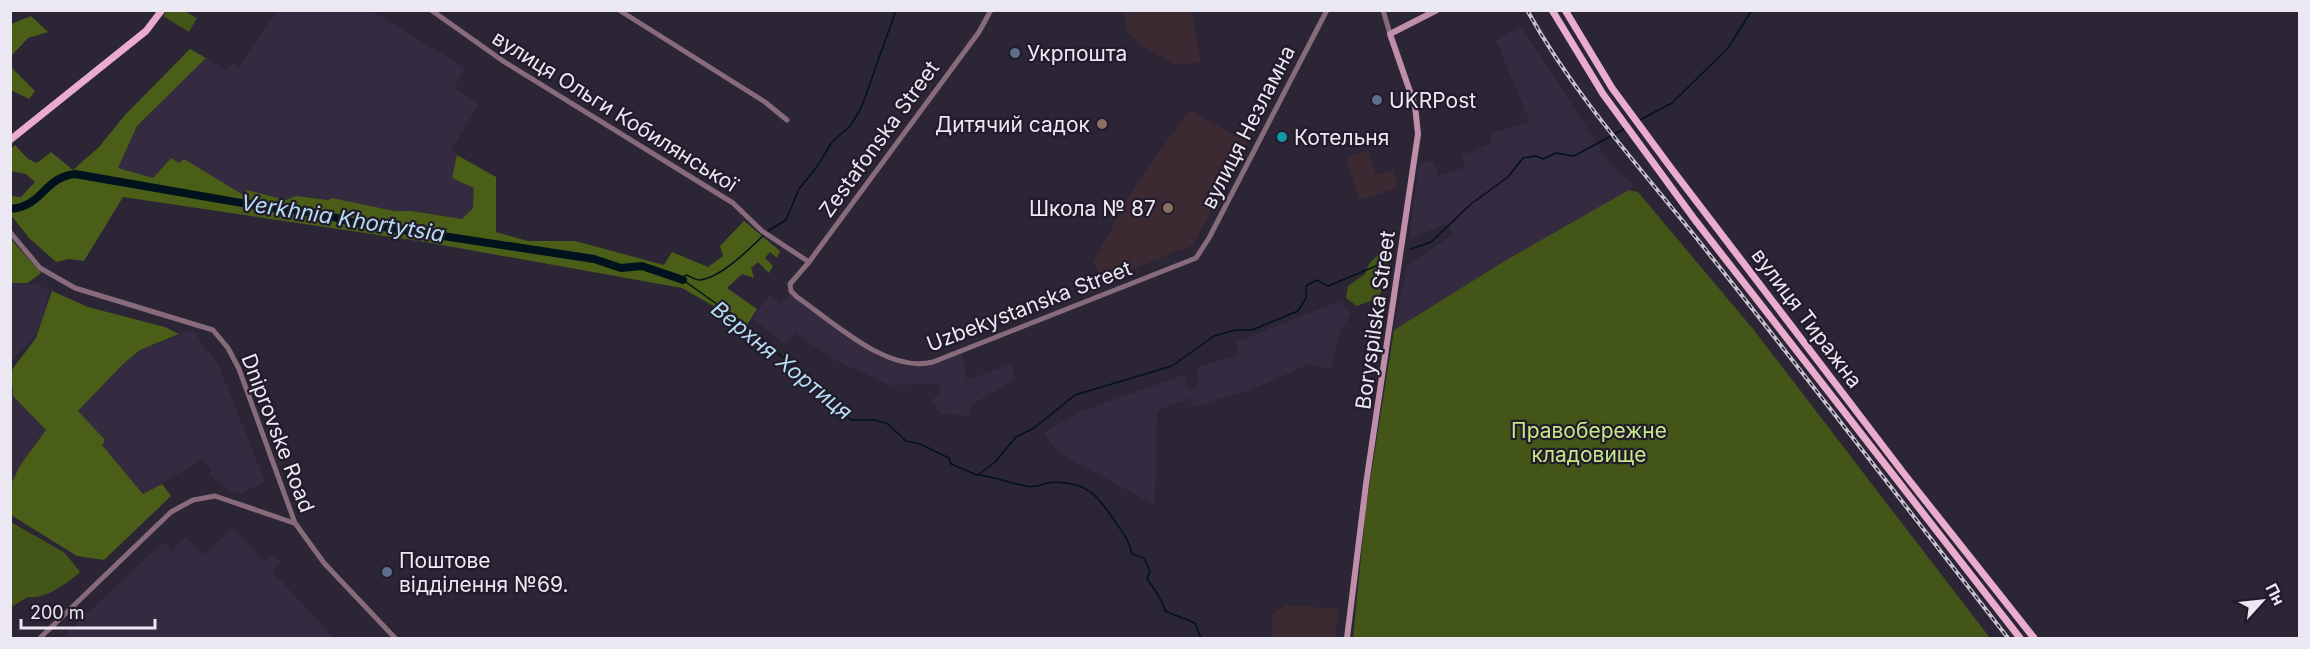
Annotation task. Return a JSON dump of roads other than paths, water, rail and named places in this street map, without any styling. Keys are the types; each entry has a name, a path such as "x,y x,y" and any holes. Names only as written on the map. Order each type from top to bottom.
{"main road":[{"path":"10,140 146,31 162,10"},
{"path":"1390,34 1437,10"},
{"name":"вулиця Тиражна","path":"1552,10 1604,94 1721,255 2020,639"},
{"name":"вулиця Тиражна","path":"1565,10 1612,88 1891,456 2034,639"},
{"name":"Boryspilska Street","path":"1347,639 1366,484 1418,134 1415,106 1390,34"},
{"path":"1721,255 1731,245"},
{"path":"1801,355 1809,346"}],"street":[{"name":"вулиця Ольги Кобилянської","path":"431,10 503,61 733,203 762,231 809,262"},
{"path":"619,10 765,102 787,120"},
{"name":"Zestafonska Street","path":"790,284 809,262 979,32 991,10"},
{"name":"вулиця Незламна","path":"1196,258 1206,244 1327,10"},
{"name":"Boryspilska Street","path":"1383,10 1390,34"},
{"name":"Dniprovske Road","path":"10,232 40,268 75,288 213,330 228,348 239,369 295,523 324,563 395,639"},
{"name":"Uzbekystanska Street","path":"790,284 792,293 874,351 901,361 923,364 960,353 1196,258"},
{"path":"40,639 171,512 186,503 215,496 295,523"}],"waterway":[{"path":"768,231 786,220 799,189 816,168 832,142 851,125 862,106 896,10"},
{"path":"1638,121 1672,103 1728,48 1752,10"},
{"path":"1411,249 1431,242 1471,204 1508,177 1523,158 1536,156 1543,159 1556,153 1574,156 1624,129"},
{"name":"Verkhnia Khortytsia","path":"10,209 30,203 56,181 75,174 259,206 318,213 351,222 594,259 621,268 642,266 683,280"},
{"path":"680,279 686,275 700,280 717,274 726,269 765,234"},
{"path":"978,475 995,462 1016,437 1034,428 1075,395 1172,366 1214,336 1236,330 1252,330 1298,311 1306,298 1306,286 1317,280 1328,286 1388,261"},
{"name":"Верхня Хортиця","path":"683,280 721,307 723,311 731,313 825,394 851,420 875,420 888,424 906,441 920,444 949,458 951,464 977,475"},
{"path":"979,475 1030,487 1053,482 1068,483 1091,492 1123,533 1132,554 1144,558 1150,571 1147,579 1165,611 1195,623 1201,638"}],"railway":[{"path":"1527,10 1565,71 1608,129 1698,240 2008,638"}],"place":[{"name":"Укрпошта","path":"1015,53"},
{"name":"UKRPost","path":"1377,100"},
{"name":"Дитячий садок","path":"1102,124"},
{"name":"Котельня","path":"1282,137"},
{"name":"Школа № 87","path":"1168,208"},
{"name":"Поштове відділення №69.","path":"387,572"}],"park label":[{"name":"Правобережне кладовище","path":"1589,442"}]}
